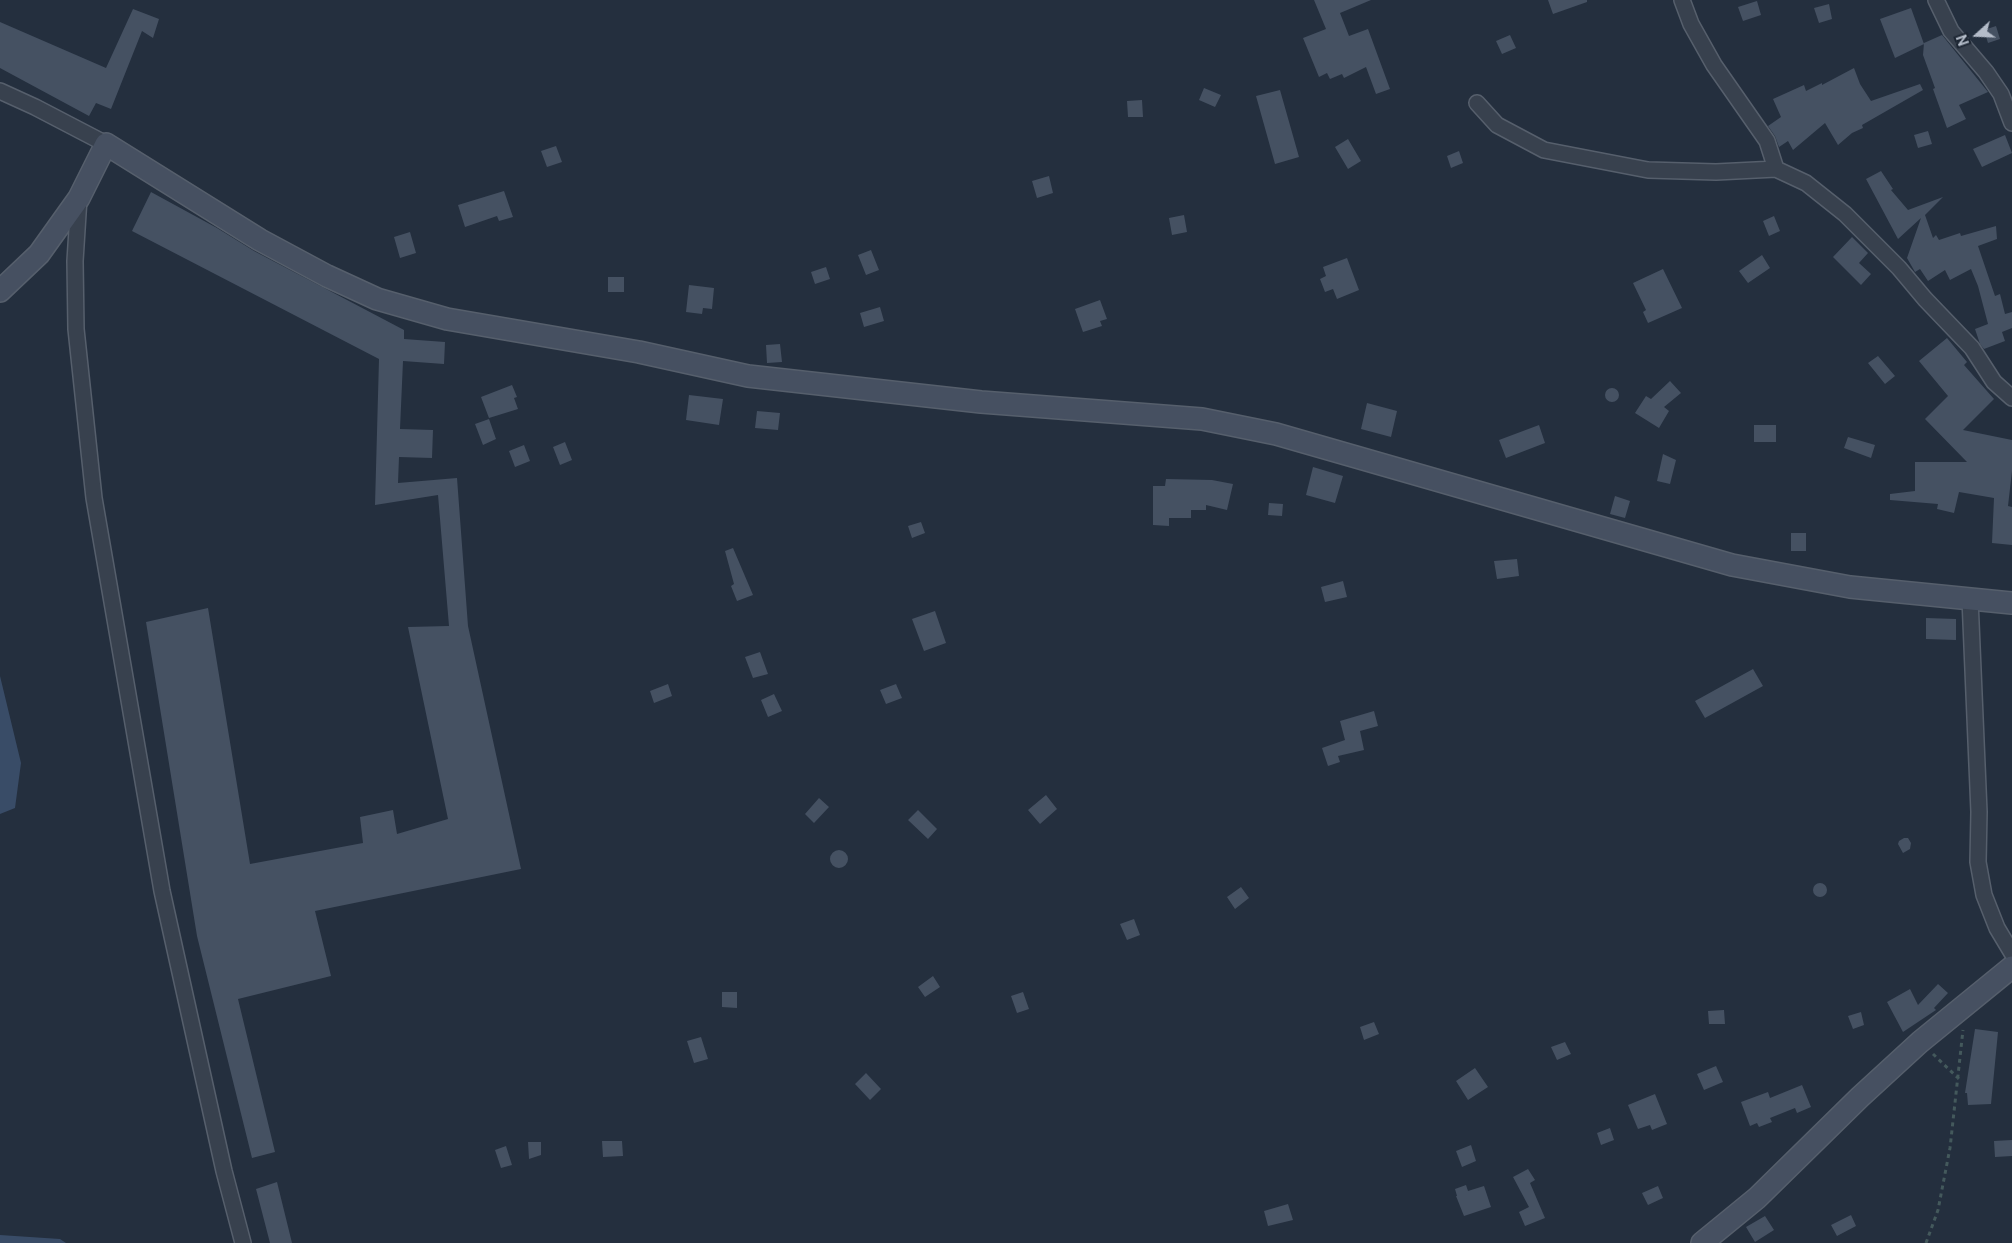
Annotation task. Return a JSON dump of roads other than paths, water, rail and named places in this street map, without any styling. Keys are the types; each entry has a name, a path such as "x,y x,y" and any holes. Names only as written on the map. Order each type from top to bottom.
{"street":[{"path":"1682,0 1691,24 1714,65 1767,141 1776,168"},
{"path":"1936,0 1951,31 1986,72 2001,94 2012,122"},
{"path":"0,91 106,144 260,240 327,276 377,299 447,319 639,352 748,376 981,402 1202,419 1276,434 1732,565 1850,587 2012,603"},
{"path":"1477,103 1497,125 1544,150 1648,170 1716,172 1776,168 1806,183 1845,214 1899,268 1925,299 1972,348 1994,382 2012,398"},
{"path":"0,291 39,254 79,198 106,144"},
{"path":"79,198 75,261 76,329 94,498 162,892 224,1171 243,1243"},
{"path":"1970,599 1978,812 1978,862 1984,895 1997,928 2012,953"},
{"path":"1702,1243 1757,1198 1860,1097 1920,1042 2012,967"}],"water":[{"path":"0,676 21,763 15,808 0,814"},
{"path":"0,1235 60,1239 66,1243 0,1243"}]}
